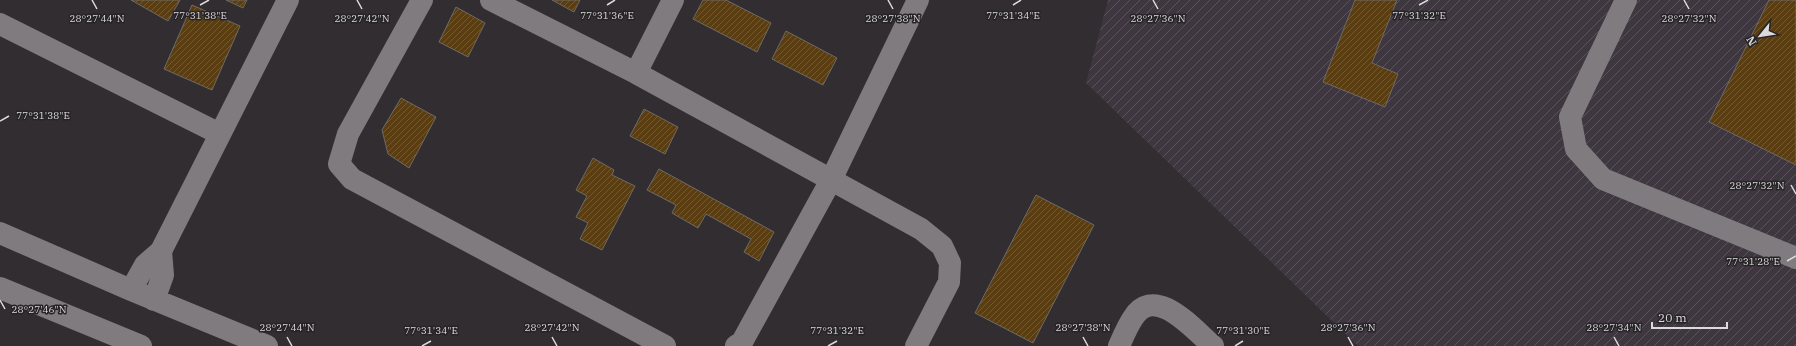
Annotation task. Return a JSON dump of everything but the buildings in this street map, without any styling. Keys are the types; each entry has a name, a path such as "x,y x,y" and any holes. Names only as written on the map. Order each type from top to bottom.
{"street":[{"path":"131,290 145,265 161,251 288,0"},
{"path":"422,0 348,134 338,164 352,178 665,346"},
{"path":"491,0 636,73 921,229 942,246 950,263 949,282 916,346"},
{"path":"636,73 673,0"},
{"path":"736,346 742,342 831,180 918,0"},
{"path":"1626,0 1570,117 1576,149 1603,179 1796,258"},
{"path":"0,24 220,134"},
{"path":"0,233 154,300 267,346"},
{"path":"154,300 163,275 161,251"},
{"path":"0,288 141,346"},
{"path":"1119,346 1133,317 1142,308 1150,304 1158,305 1171,310 1213,346"}],"shaded area":[{"path":"1108,0 1796,0 1796,346 1358,346 1086,83"}]}
